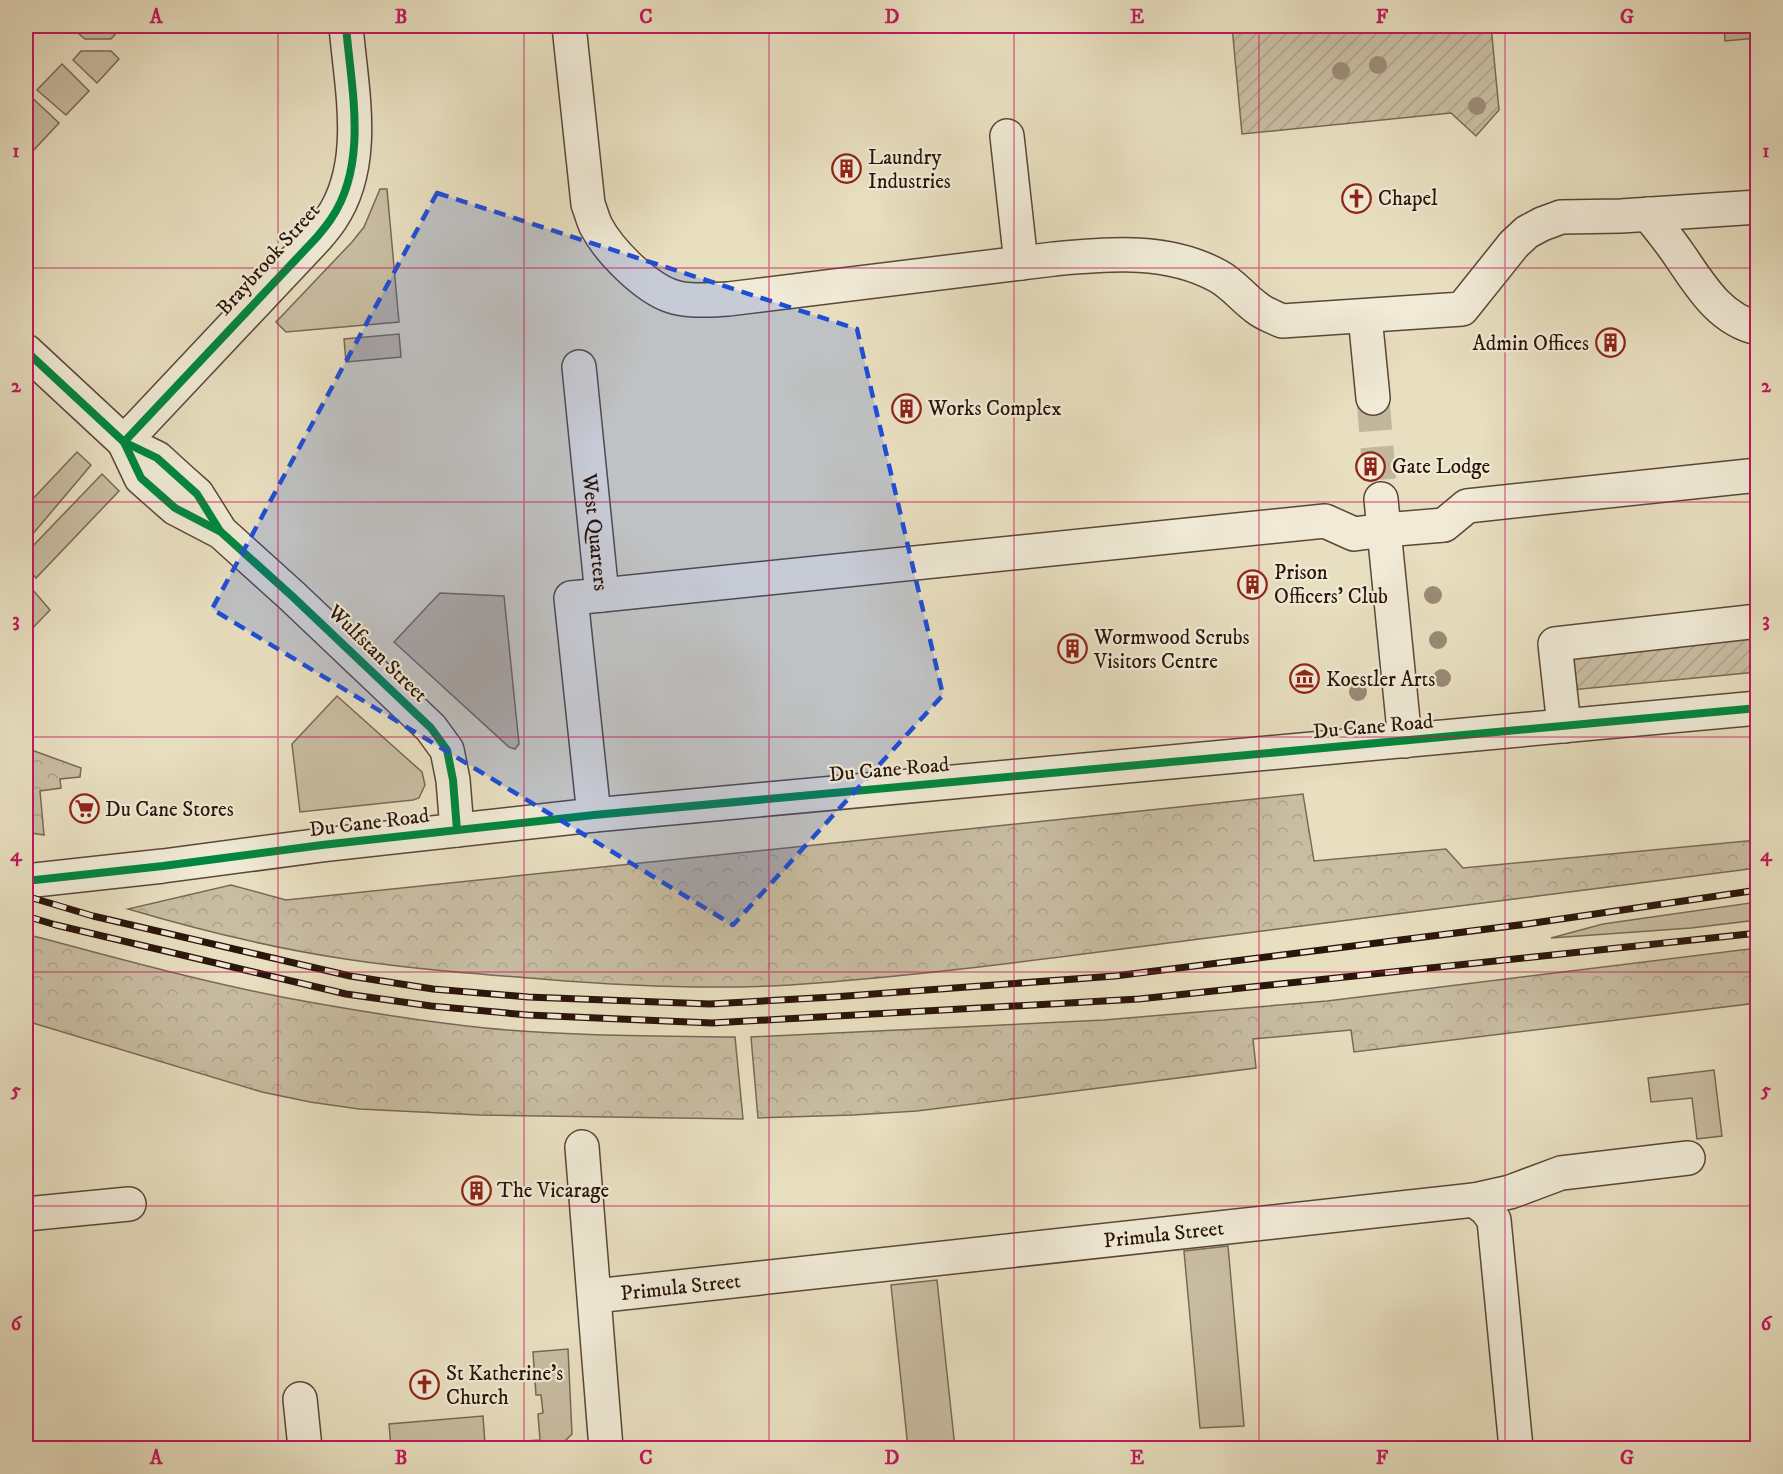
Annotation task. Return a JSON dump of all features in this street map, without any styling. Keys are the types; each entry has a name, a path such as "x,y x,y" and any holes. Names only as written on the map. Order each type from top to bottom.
{"street":[{"name":"Braybrook Street","path":"124,442 317,237 332,217 346,187 352,160 355,128 346,26"},
{"path":"569,26 588,204 596,226 605,241 626,264 651,286 671,297 697,300 728,299 1021,263 1102,255 1149,255 1184,262 1217,276 1239,291 1258,309 1282,321 1462,309 1514,244 1527,232 1561,217 1758,207"},
{"path":"1007,136 1021,263"},
{"path":"1648,214 1706,293 1726,313 1748,326 1758,328"},
{"path":"1365,316 1372,398"},
{"name":"Wulfstan Street","path":"26,351 124,442 141,478 175,508 221,532 431,728 447,750 453,780 457,830"},
{"name":"West Quarters","path":"579,367 602,595 571,598 594,814"},
{"path":"602,595 1325,521 1354,534 1383,515 1444,525 1467,506 1758,475"},
{"path":"1383,515 1405,741"},
{"path":"1564,726 1555,644 1758,621"},
{"name":"Du Cane Road","path":"26,881 594,814 1758,708"},
{"name":"Primula Street","path":"582,1147 606,1449"},
{"name":"Primula Street","path":"595,1296 1474,1200 1510,1192 1561,1173 1688,1158"},
{"path":"1474,1200 1486,1209 1494,1220 1516,1449"},
{"path":"26,1214 129,1204"},
{"path":"300,1399 305,1449"}],"highlighted area":[{"path":"437,193 857,329 943,695 733,925 212,609"}],"green space":[{"path":"76,26 112,26 118,31 111,39 85,39 73,29"},
{"path":"1232,26 1491,26 1499,110 1476,136 1451,113 1242,134"},
{"path":"1724,26 1757,26 1757,38 1725,41"},
{"path":"81,51 111,51 119,59 97,83 73,60"},
{"path":"62,64 89,91 66,115 37,90"},
{"path":"26,92 59,123 29,155 26,151"},
{"path":"380,189 387,189 399,322 286,332 276,322 364,227"},
{"path":"399,334 401,357 346,362 344,339"},
{"path":"77,452 91,465 26,542 26,506"},
{"path":"102,474 119,491 36,578 31,572 33,558 30,549"},
{"path":"26,582 50,610 26,635"},
{"path":"440,593 504,596 519,744 515,749 509,747 394,642"},
{"path":"1757,629 1757,672 1571,690 1571,651"},
{"path":"337,696 422,772 425,785 419,798 300,812 292,744"},
{"path":"26,748 81,768 80,777 60,779 61,788 40,791 44,835 26,832"},
{"path":"1303,794 1314,861 1446,849 1463,868 1757,840 1757,868 987,966 889,977 759,986 604,984 394,966 263,944 128,909 231,885 286,900"},
{"path":"1757,902 1757,920 1691,928 1551,938 1603,924"},
{"path":"26,934 254,991 410,1019 547,1033 735,1037 743,1119 480,1115 359,1109 262,1092 26,1021"},
{"path":"1757,948 1757,1003 1354,1052 1351,1030 1253,1039 1256,1068 917,1111 758,1118 751,1037 1104,1020 1327,1001"},
{"path":"1714,1070 1722,1136 1697,1139 1692,1098 1651,1102 1648,1078"},
{"path":"1228,1246 1244,1426 1200,1428 1184,1251"},
{"path":"937,1280 955,1448 908,1448 891,1285"},
{"path":"568,1349 572,1434 558,1448 391,1448 389,1424 483,1416 485,1444 540,1440 538,1414 543,1413 541,1395 536,1395 533,1352"}],"tunnel":[{"path":"1373,398 1381,499"}],"railway":[{"path":"26,896 93,916 350,976 433,989 528,997 710,1004 1115,976 1527,924 1758,890"},
{"path":"26,916 346,994 431,1006 528,1015 712,1023 1139,999 1758,933"}],"cycle path":[{"path":"124,442 317,237 331,219 343,197 350,174 355,125 346,26"},
{"path":"26,351 124,442 157,458 197,494 220,531"},
{"path":"124,442 141,478 175,508 221,532 431,728 447,750 453,780 457,830"},
{"path":"26,881 594,815 1758,708"}],"place":[{"name":"Laundry Industries","path":"847,169"},
{"name":"Chapel","path":"1357,198"},
{"name":"Admin Offices","path":"1610,343"},
{"name":"Works Complex","path":"907,408"},
{"name":"Gate Lodge","path":"1371,466"},
{"name":"Prison Officers' Club","path":"1253,584"},
{"name":"Wormwood Scrubs Visitors Centre","path":"1073,649"},
{"name":"Koestler Arts","path":"1305,679"},
{"name":"Du Cane Stores","path":"84,809"},
{"name":"The Vicarage","path":"476,1190"},
{"name":"St Katherine's Church","path":"425,1385"}]}
